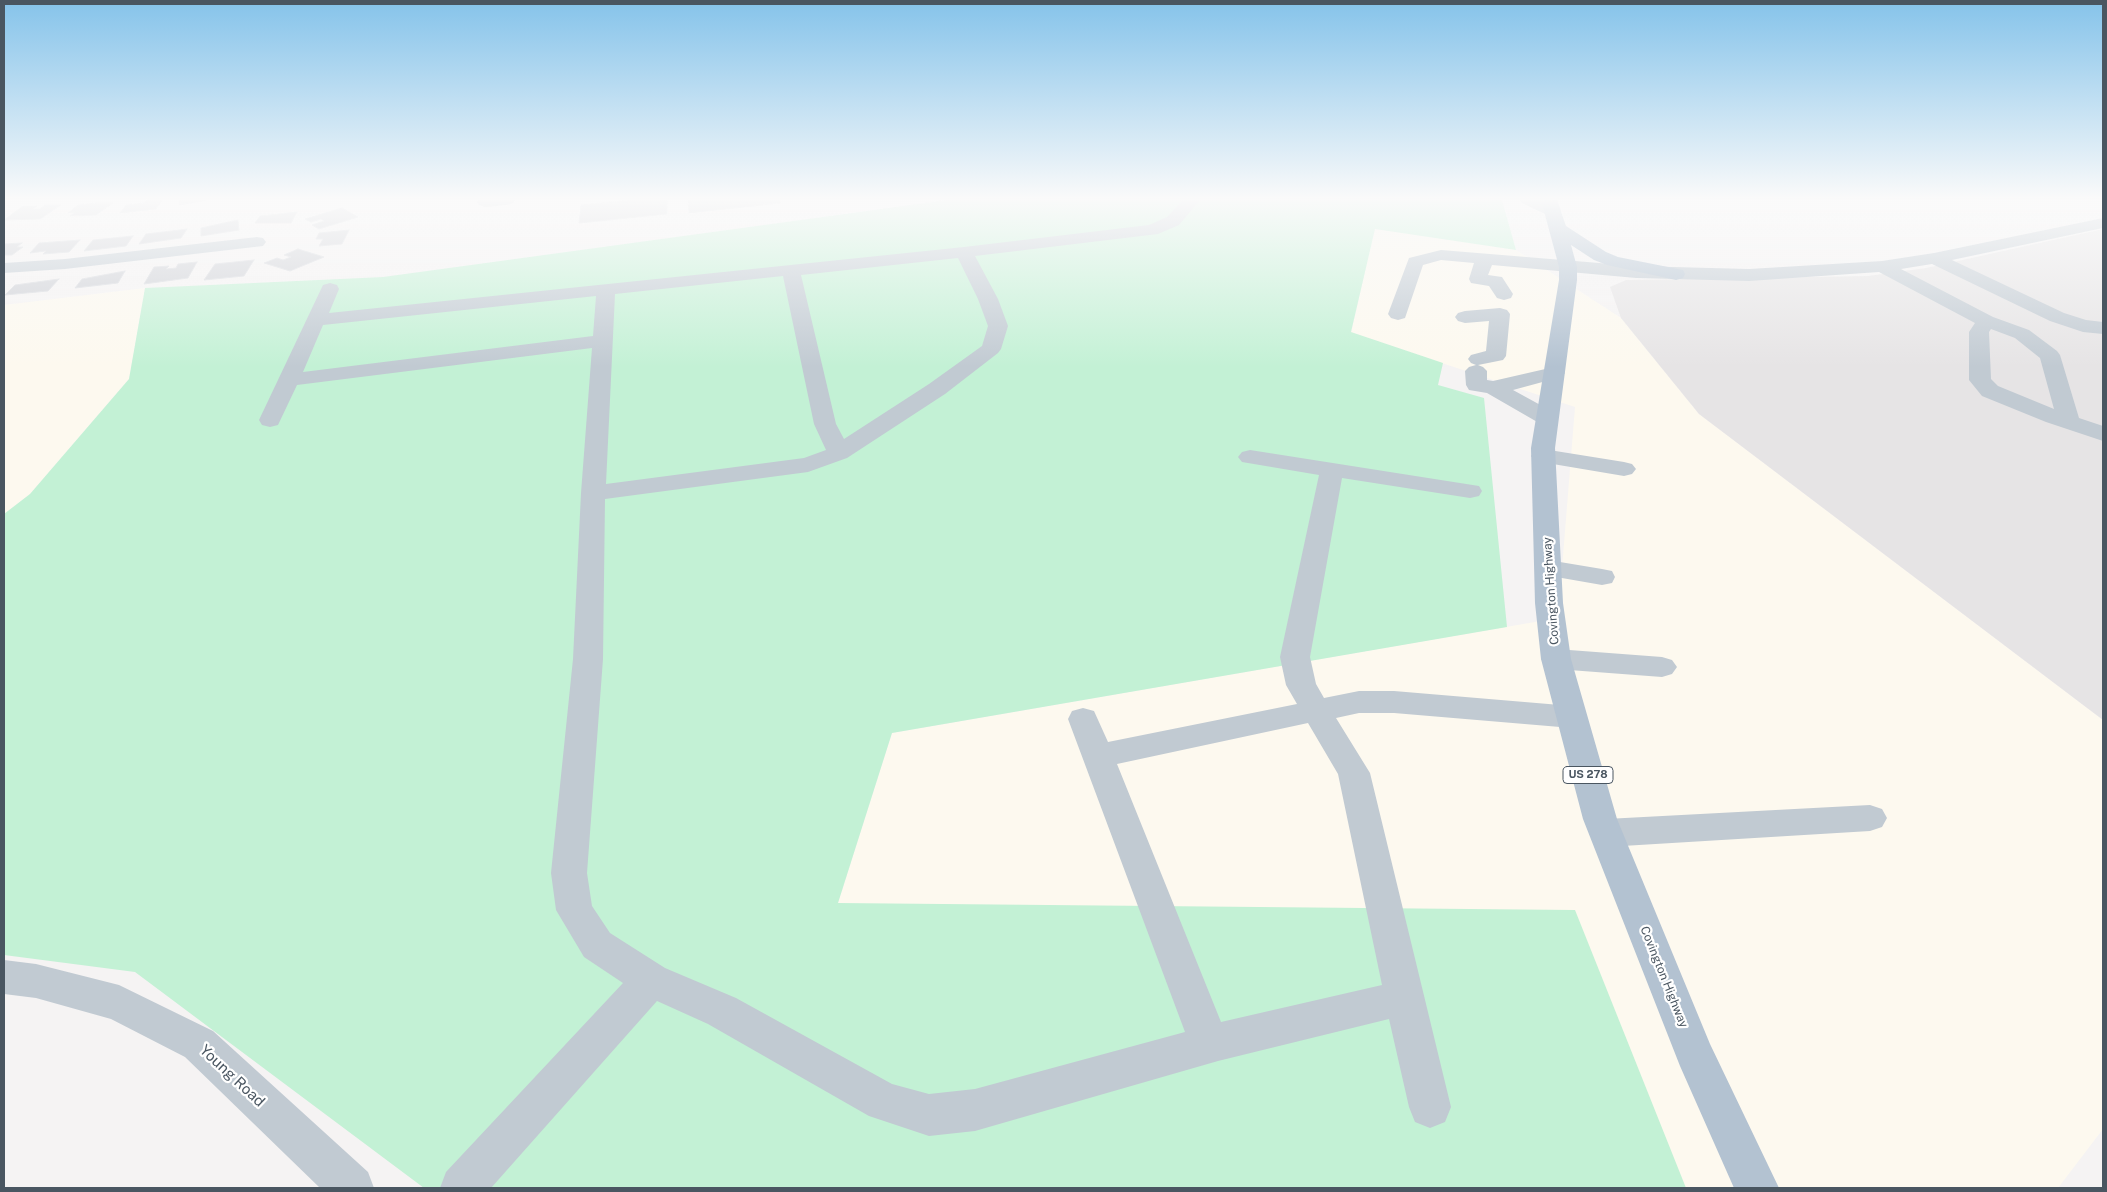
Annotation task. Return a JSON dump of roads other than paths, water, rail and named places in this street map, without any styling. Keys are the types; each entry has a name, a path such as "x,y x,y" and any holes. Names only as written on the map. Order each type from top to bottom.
{"main road":[{"name":"Covington Highway","path":"1565,256 1568,267 1568,280 1543,456 1549,603 1556,659 1600,819 1694,1053 1757,1188"},
{"path":"1602,256 1613,261 1676,274"}],"street":[{"path":"4,268 65,264 138,256"},
{"path":"316,320 929,256"},
{"path":"592,494 808,465 839,453 937,389 991,348 998,326 988,299 966,256"},
{"path":"1398,314 1419,271 1415,262 1439,256"},
{"path":"1451,256 1568,267 1676,274 1749,275 1882,266 1945,256"},
{"path":"1487,258 1481,267 1478,279 1496,281 1504,294"},
{"path":"1934,258 2056,317 2083,326 2103,328"},
{"path":"1882,266 1986,321 2022,334 2050,355 2069,422"},
{"path":"791,270 825,424 839,453"},
{"path":"270,420 330,289"},
{"path":"606,290 592,494 588,659 569,873 574,910 597,945 651,980 722,1011 884,1102 928,1115 974,1110 1210,1044 1404,998"},
{"path":"1464,317 1500,314 1496,356 1477,365 1477,385 1493,387 1554,373"},
{"path":"1986,321 1979,332 1980,380 1990,391 2103,434"},
{"path":"289,380 603,341"},
{"path":"1493,387 1548,418"},
{"path":"1543,456 1624,469"},
{"path":"1250,457 1470,491"},
{"path":"1332,470 1295,657 1301,686 1314,710 1339,744 1354,772 1430,1107"},
{"path":"1548,568 1602,577"},
{"path":"1556,659 1662,667"},
{"path":"1098,756 1359,702 1394,702 1572,717"},
{"path":"1083,718 1210,1044"},
{"path":"1606,833 1870,818"},
{"name":"Young Road","path":"4,977 36,981 118,1003 199,1044 352,1188"},
{"path":"462,1188 651,980"}]}
